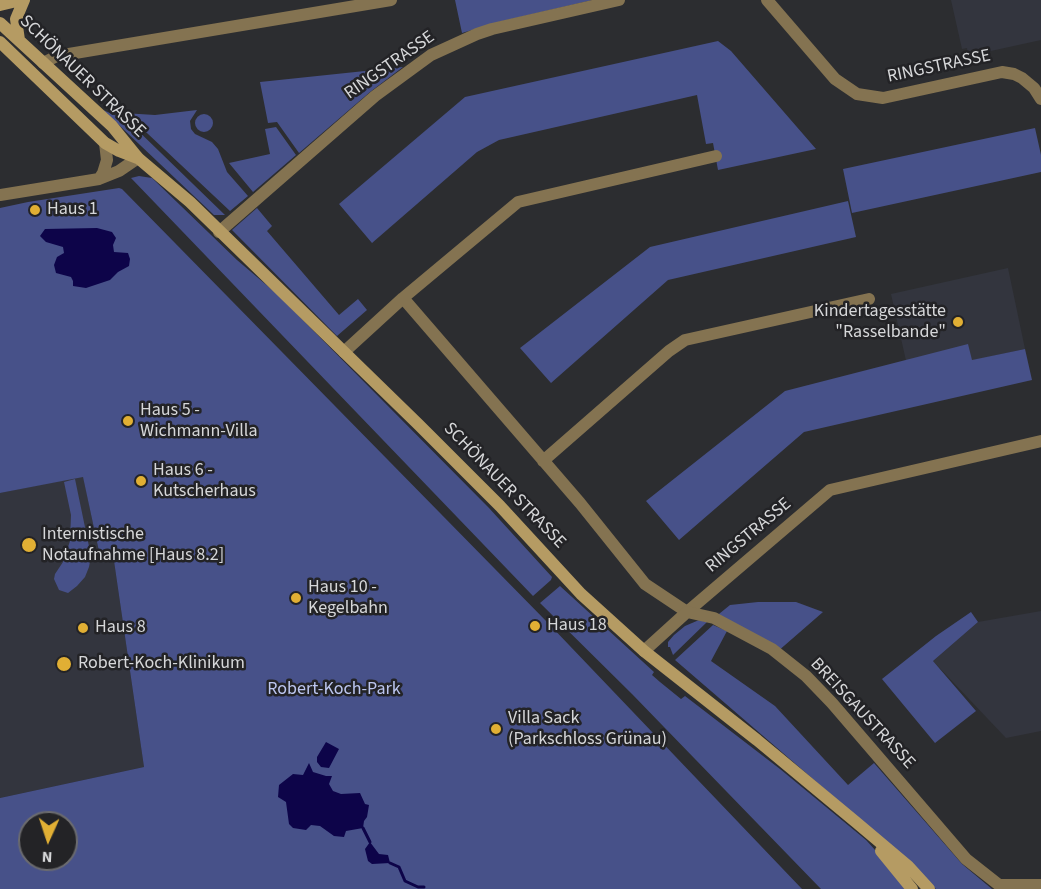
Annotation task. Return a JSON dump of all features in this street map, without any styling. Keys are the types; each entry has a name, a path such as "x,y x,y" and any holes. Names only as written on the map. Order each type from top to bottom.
{"main road":[{"path":"0,5 23,0"},
{"path":"19,40 16,19 23,0"},
{"name":"SCHÖNAUER STRASSE","path":"0,23 120,134 138,158 162,177 344,352 492,498 582,594 644,651 908,866 929,889"},
{"name":"SCHÖNAUER STRASSE","path":"0,42 105,143 119,152 138,158"},
{"name":"SCHÖNAUER STRASSE","path":"857,823 912,889"}],"street":[{"path":"43,63 57,56 391,0"},
{"name":"RINGSTRASSE","path":"219,232 375,96 431,55 477,34 619,0"},
{"name":"RINGSTRASSE","path":"767,0 836,79 857,94 883,98 1002,72 1023,78 1034,88 1041,99"},
{"name":"SCHÖNAUER STRASSE","path":"99,179 107,160 105,143"},
{"path":"344,352 518,202 716,156"},
{"path":"0,195 99,179 119,171 138,158"},
{"path":"404,298 645,584 687,612 644,651"},
{"path":"543,461 669,351 685,340 869,299"},
{"name":"RINGSTRASSE","path":"687,612 830,490 1041,441"},
{"name":"BREISGAUSTRASSE","path":"687,612 714,618 772,649 806,676 882,760 966,859 999,885 1041,885"}],"shaded area":[{"path":"951,0 1041,0 1041,40 968,56 967,48 962,49"},
{"path":"97,228 112,232 116,238 113,245 114,252 128,253 129,266 110,280 86,288 73,286 71,277 56,273 54,265 57,257 64,253 63,247 46,242 40,236 45,229"},
{"name":"Kindertagesstätte \"Rasselbande\"","path":"1008,268 1025,349 909,374 891,294"},
{"name":"Robert-Koch-Klinikum","path":"83,476 100,556 114,561 144,767 0,798 0,493"},
{"path":"1041,611 1041,731 1006,738 933,661 978,622"},
{"path":"326,742 339,749 329,768 321,767 317,762 317,757"},
{"path":"309,763 313,772 332,776 329,784 333,791 341,794 360,793 365,804 369,805 363,828 346,831 344,837 334,836 320,826 311,825 306,830 293,828 289,824 286,802 278,797 279,785 293,774 303,775"},
{"path":"370,842 379,854 388,855 390,863 372,864 368,861 365,849"}],"green space":[{"path":"455,0 593,0 462,33"},
{"path":"718,41 731,51 816,149 718,170 713,143 706,144 697,95 499,140 477,152 372,243 339,204 465,97"},
{"path":"403,67 299,153 277,122 268,123 260,82"},
{"path":"103,110 128,121 225,215 214,215"},
{"path":"197,110 190,121 191,129 195,134 212,142 218,149 227,172 248,196 230,211 123,113 155,115"},
{"path":"204,114 210,117 213,123 210,129 204,132 198,129 195,123 198,117"},
{"path":"276,127 296,155 253,192 229,163 270,154 265,129"},
{"path":"1035,128 1041,155 1041,172 852,213 843,169"},
{"path":"139,176 152,178 237,260 277,294 489,508 552,577 551,580 533,596 131,178"},
{"name":"Robert-Koch-Park","path":"122,189 548,623 802,889 0,889 0,798 144,767 114,561 100,556 83,477 0,493 0,208"},
{"path":"848,201 856,237 668,280 551,383 520,348 650,247"},
{"path":"257,208 272,226 267,231 339,315 358,299 367,310 337,336 232,230"},
{"path":"968,344 972,360 1025,349 1032,380 804,432 679,540 646,501 785,391"},
{"path":"75,479 91,556 85,577 68,593 59,590 54,579 70,541 71,515 64,482"},
{"path":"560,586 654,672 652,675 660,682 681,699 685,696 780,769 866,840 905,889 821,889 632,694 540,603"},
{"path":"796,602 823,612 777,652 714,618 730,605"},
{"path":"971,612 978,622 933,661 976,711 935,743 882,679 936,636"},
{"path":"699,620 707,622 673,655 668,642 685,626"},
{"path":"713,625 727,631 711,661 775,706 848,785 874,763 962,864 992,889 936,889 878,835 675,660"}],"waterway":[{"path":"363,828 370,842"},
{"path":"390,863 399,867 405,881 418,887 424,887"}],"place":[{"name":"Haus 1","path":"35,210"},
{"name":"Kindertagesstätte \"Rasselbande\"","path":"958,322"},
{"name":"Haus 5 - Wichmann-Villa","path":"128,421"},
{"name":"Haus 6 - Kutscherhaus","path":"141,481"},
{"name":"Internistische Notaufnahme [Haus 8.2]","path":"29,545"},
{"name":"Haus 10 - Kegelbahn","path":"296,598"},
{"name":"Haus 18","path":"535,626"},
{"name":"Haus 8","path":"83,628"},
{"name":"Robert-Koch-Klinikum","path":"64,664"},
{"name":"Villa Sack (Parkschloss Grünau)","path":"496,729"}]}
